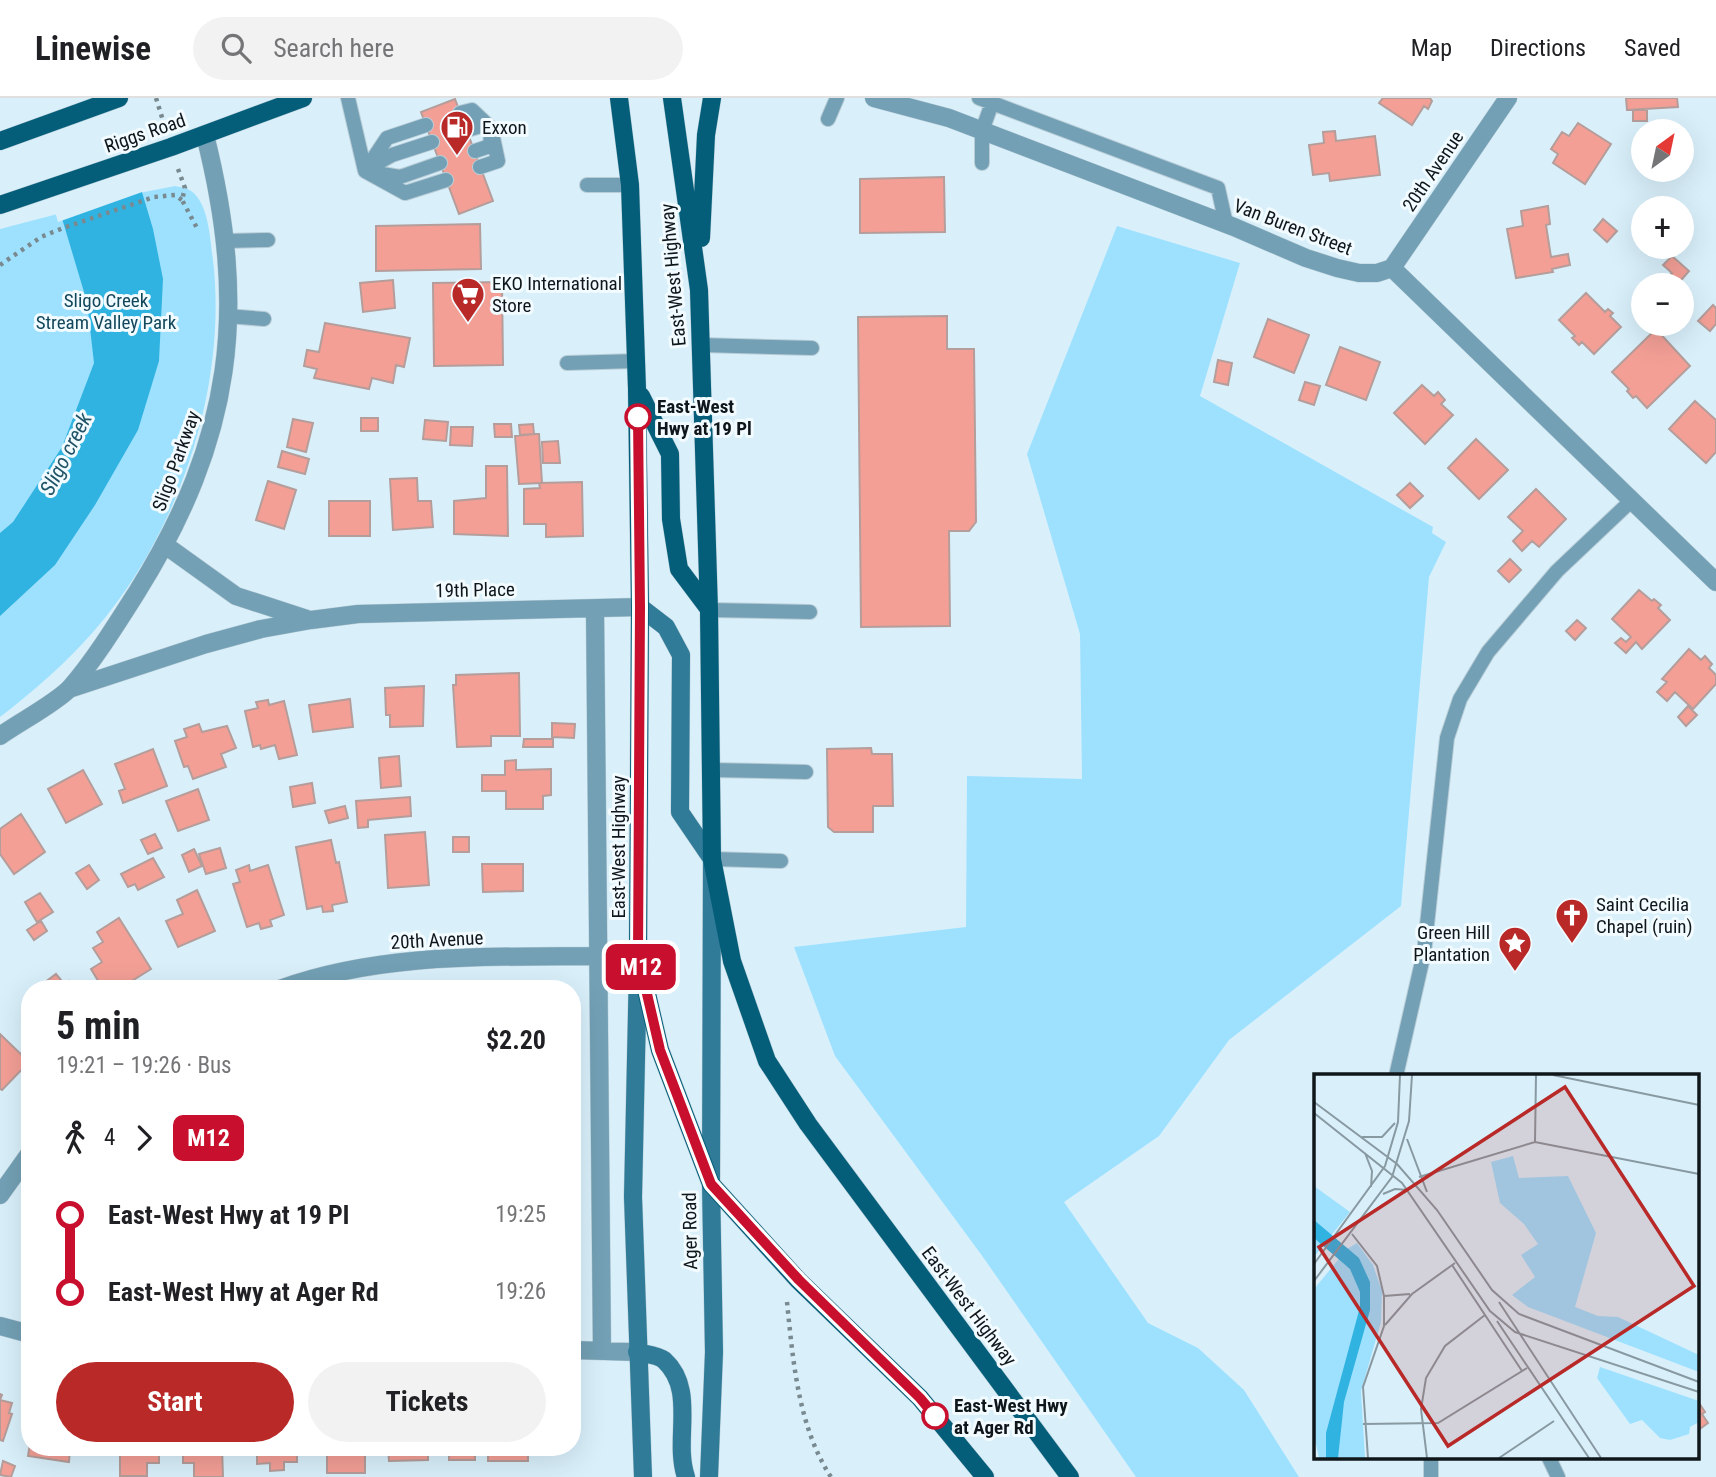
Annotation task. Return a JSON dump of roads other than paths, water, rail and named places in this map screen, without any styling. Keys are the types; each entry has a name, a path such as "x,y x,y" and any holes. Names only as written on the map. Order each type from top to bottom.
{"main road":[{"path":"0,141 119,98"},
{"name":"Riggs Road","path":"0,205 205,135 303,98"},
{"name":"East-West Highway","path":"672,98 699,290 709,610 712,859 729,948 767,1061 808,1124 1070,1477"},
{"path":"699,290 706,135 712,98"},
{"name":"East-West Highway","path":"618,99 629,185 638,390 638,955 660,1050 711,1184 799,1280 920,1398 980,1474"},
{"path":"638,390 670,454 671,519 679,569 709,610"},
{"path":"640,607 666,627 681,655 680,812 712,859"},
{"name":"Ager Road","path":"709,1477 713,1352 712,859"},
{"path":"638,955 633,1197 643,1477"},
{"path":"637,1352 662,1359 682,1385 681,1464 686,1477"}],"street":[{"name":"Van Buren Street","path":"874,98 949,118 1337,268 1368,273 1392,268"},
{"name":"20th Avenue","path":"1392,268 1508,98"},
{"name":"Sligo Parkway","path":"0,736 69,689 117,623 165,545 198,473 212,431 225,371 227,316 225,241 215,174 205,135"},
{"path":"1392,268 1716,582"},
{"name":"19th Place","path":"165,545 236,596 311,620"},
{"name":"19th Place","path":"69,689 206,644 261,629 311,620 358,614 640,607"},
{"name":"East-West Highway","path":"595,609 600,956"},
{"name":"20th Avenue","path":"303,980 355,967 405,961 600,956"},
{"path":"600,956 602,1351"},
{"path":"0,1195 21,1166"},
{"path":"0,1326 21,1332"},
{"path":"581,1350 637,1352"}],"lane":[{"path":"348,98 365,171 405,193 446,180"},
{"path":"828,119 837,98"},
{"path":"982,163 986,101 1218,188 1226,224"},
{"path":"460,113 472,110 491,128 498,161 480,167"},
{"path":"365,171 387,138 426,125"},
{"path":"467,130 481,126 491,128"},
{"path":"475,151 490,146 491,128"},
{"path":"365,171 393,155 432,142"},
{"path":"365,171 400,177 440,163"},
{"path":"587,185 629,185"},
{"path":"225,241 268,240"},
{"path":"227,316 264,319"},
{"path":"701,345 812,348"},
{"path":"567,363 636,361"},
{"path":"1396,1074 1424,953 1447,738 1460,699 1488,652 1557,571 1632,500"},
{"path":"709,610 810,612"},
{"path":"711,770 806,772"},
{"path":"712,859 781,861"},
{"path":"1550,1460 1559,1477"}],"water":[{"name":"Sligo creek","path":"26,98 114,98 153,229 163,279 159,361 138,430 95,505 55,565 0,616 0,533 13,522 62,447 94,363 87,302"}],"place":[{"name":"Exxon","path":"457,157"},
{"name":"EKO International Store","path":"468,324"},
{"name":"East-West Hwy at 19 Pl","path":"638,417"},
{"name":"Saint Cecilia Chapel (ruin)","path":"1572,945"},
{"name":"Green Hill Plantation","path":"1515,973"},
{"name":"East-West Hwy at Ager Rd","path":"935,1416"}],"park label":[{"name":"Sligo Creek Stream Valley Park","path":"106,311"}]}
